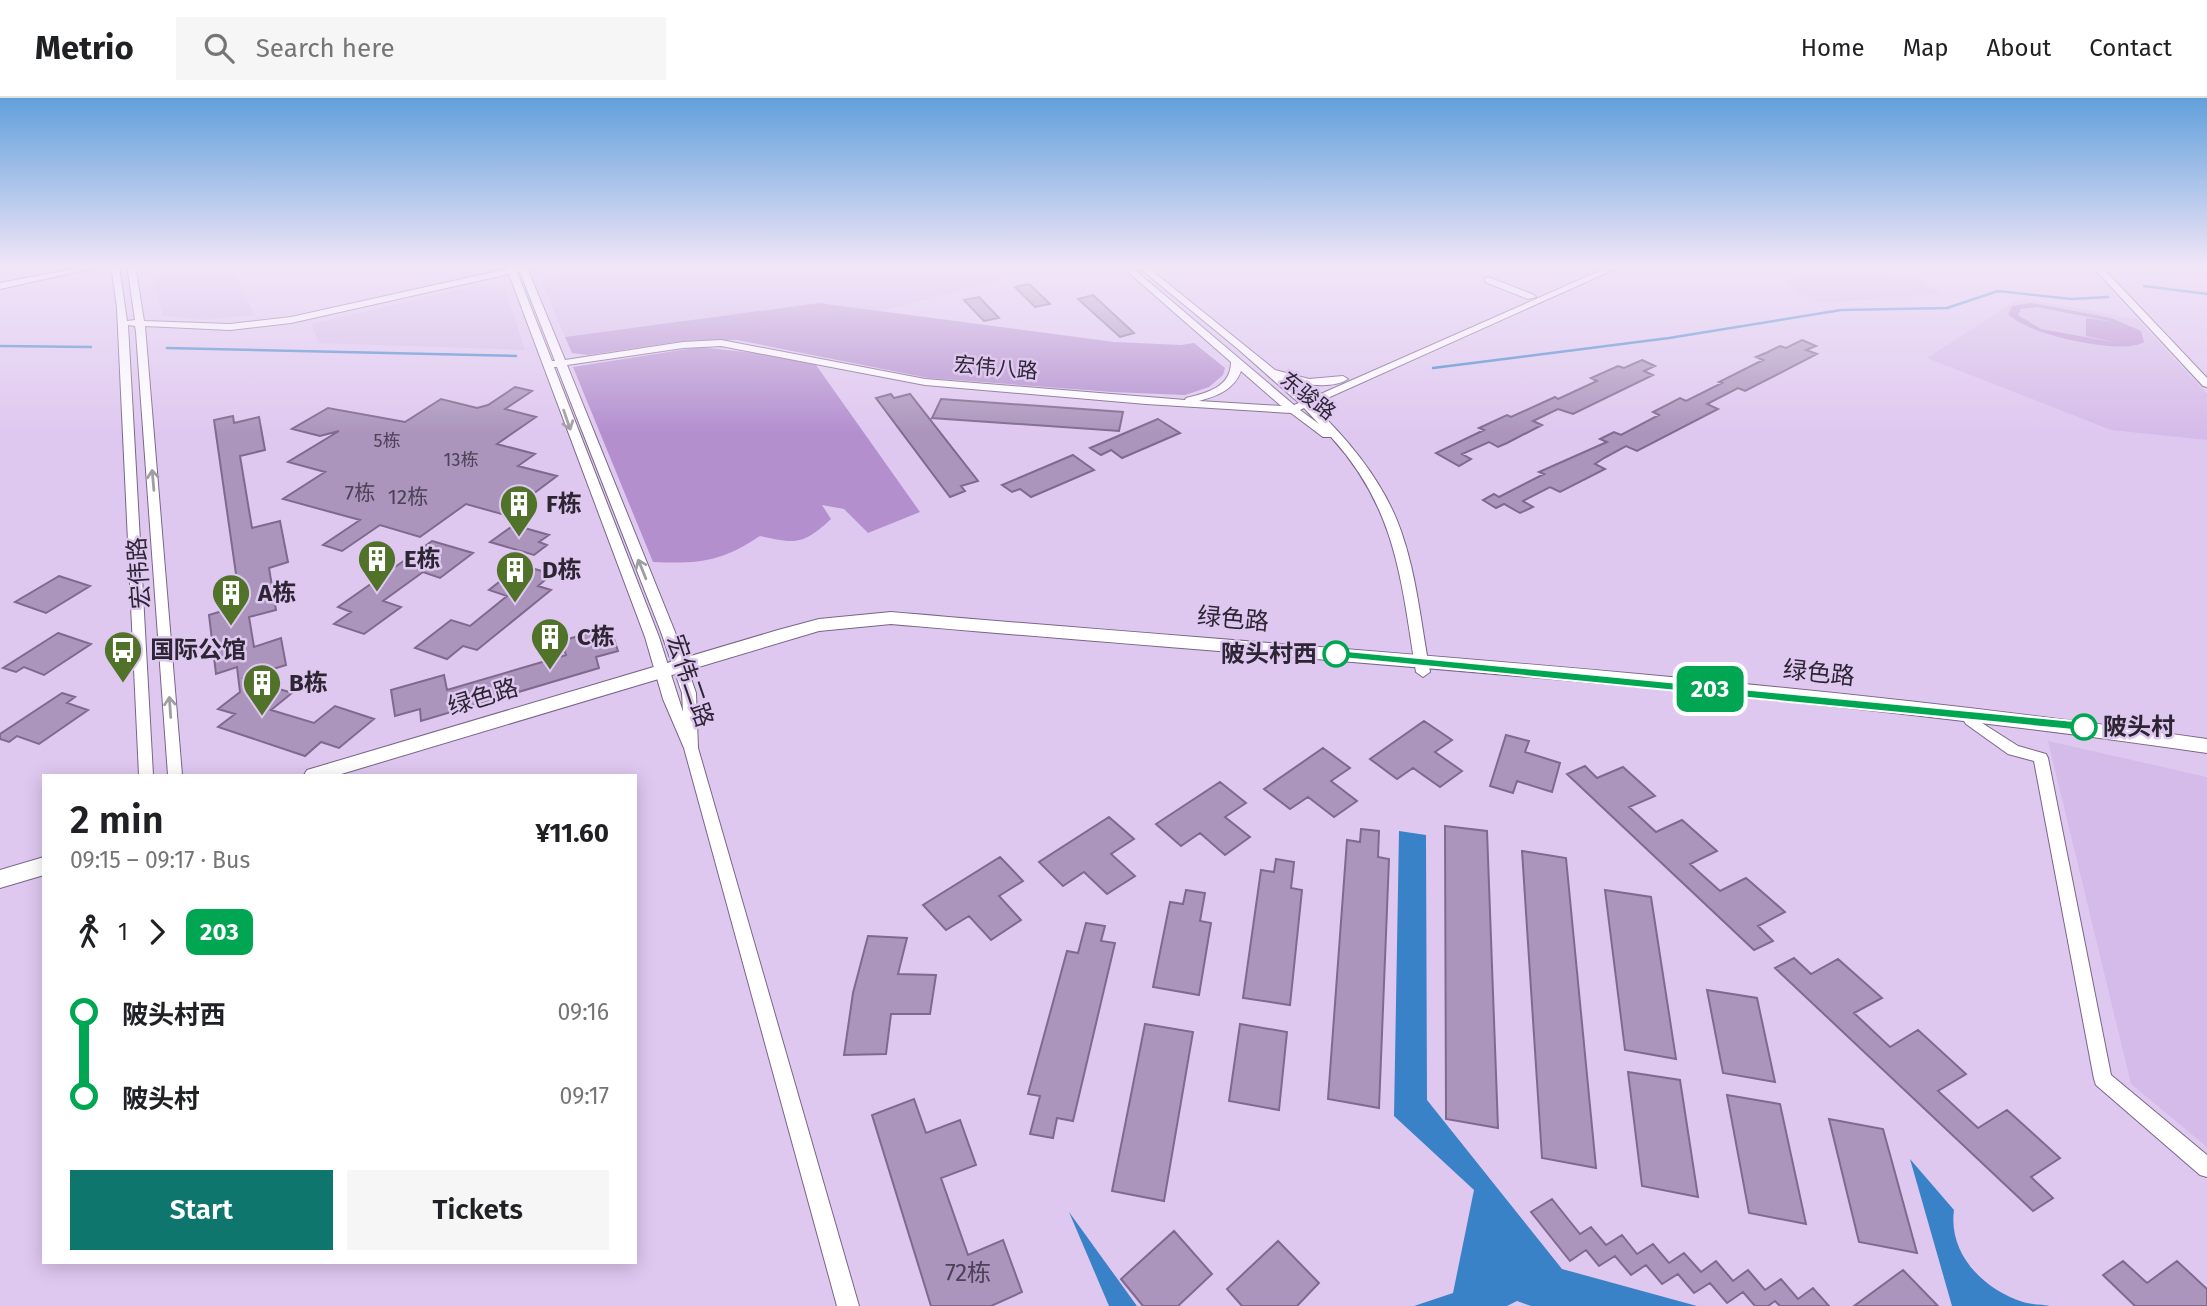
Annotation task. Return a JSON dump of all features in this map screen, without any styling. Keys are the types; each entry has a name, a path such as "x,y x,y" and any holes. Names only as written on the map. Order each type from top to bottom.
{"main road":[{"name":"绿色路","path":"318,774 672,673 790,644 886,629 1422,667 2021,719 2207,746"},
{"name":"绿色路","path":"1422,667 1971,721 2096,735 2207,753"},
{"name":"绿色路","path":"349,774 672,673"},
{"path":"0,867 42,856"},
{"path":"0,879 42,867"}],"street":[{"name":"宏伟路","path":"123,321 146,774"},
{"path":"127,321 139,325 230,327 279,321"},
{"path":"533,321 537,335 553,359"},
{"path":"543,321 549,333 553,359"},
{"name":"东骏路","path":"1189,321 1288,406 1342,446"},
{"name":"东骏路","path":"1208,321 1302,401 1342,446 1378,494 1395,529 1422,667"},
{"path":"1302,401 1343,379 1476,321"},
{"path":"1288,406 1488,321"},
{"path":"2148,321 2207,384"},
{"path":"2159,321 2207,372"},
{"name":"宏伟路","path":"139,325 175,774"},
{"name":"宏伟八路","path":"553,359 683,345 734,344 925,382 1111,397 1288,406"},
{"name":"宏伟二路","path":"553,359 672,673 691,748"},
{"path":"1190,400 1208,396 1228,385 1237,371 1236,362"},
{"path":"1264,368 1309,382 1343,379"},
{"name":"宏伟八路","path":"1111,397 1288,406"},
{"name":"宏伟二路","path":"672,673 689,693 691,748"},
{"path":"1971,721 2013,750 2041,758 2103,1079 2207,1168"},
{"path":"691,748 848,1306"}],"shaded area":[{"path":"322,321 516,321 525,350 319,343 311,324"},
{"path":"558,321 682,321 565,337"},
{"path":"682,321 958,321 1114,342 1181,345 1194,343 1225,368 1223,375 1209,387 1185,395 1112,392 928,378 737,340 683,341 588,355 572,353 565,337"},
{"path":"1984,321 2139,321 2207,394 2207,440 2111,430 1927,358"},
{"path":"2028,321 2041,329 2118,343 2086,336 2086,321 2119,321 2141,331 2144,342 2133,346 2097,345 2053,335 2018,322"},
{"path":"700,347 763,354 816,365 920,512 868,533 844,509 822,505 831,519 806,538 791,541 760,536 746,545 709,560 653,562 573,367"},
{"path":"2048,741 2207,777 2207,1147 2131,1084"}],"water":[{"path":"1399,831 1426,835 1427,1100 1562,1269 1697,1306 1531,1306 1517,1301 1507,1306 1414,1306 1453,1293 1474,1190 1394,1116"},
{"path":"1910,1159 1954,1210 1957,1241 1971,1268 1982,1279 2008,1296 2026,1303 2050,1306 1952,1306"},
{"path":"1069,1212 1137,1306 1109,1306"}],"building":[{"path":"1103,321 1121,321 1134,333 1120,337"},
{"path":"1802,340 1816,346 1806,350 1817,354 1745,391 1738,388 1707,404 1718,409 1637,451 1626,446 1595,464 1605,469 1560,492 1550,487 1523,501 1533,507 1520,513 1504,504 1496,508 1483,500 1494,494 1499,497 1544,474 1539,472 1607,442 1600,439 1614,432 1621,435 1659,415 1653,412 1680,398 1686,401 1763,360 1756,357"},
{"path":"1642,360 1655,366 1644,371 1653,375 1573,414 1558,409 1533,421 1542,425 1498,447 1489,442 1462,454 1471,459 1459,466 1436,453 1484,430 1479,428 1507,415 1511,417 1555,397 1558,399 1597,381 1591,378 1618,366 1624,368"},
{"path":"515,387 532,391 505,409 536,417 497,444 535,454 518,466 557,476 505,515 466,504 420,537 380,525 342,551 323,545 360,520 283,499 325,472 288,462 339,431 320,436 292,429 328,408 405,422 441,399 477,408 488,405"},
{"path":"891,394 894,398 910,394 978,481 961,486 965,491 950,497 876,398"},
{"path":"941,399 1123,412 1119,431 932,418"},
{"path":"233,416 234,423 259,417 265,450 240,456 252,528 280,521 288,562 269,568 276,610 249,617 254,647 281,638 286,665 244,678 292,693 271,710 314,723 335,706 374,719 339,748 321,742 305,756 218,727 235,714 218,709 240,692 237,667 216,674 209,615 229,609 228,598 239,595 214,420"},
{"path":"1158,419 1180,433 1122,458 1111,450 1101,455 1090,448"},
{"path":"1073,455 1094,470 1031,497 1020,489 1012,492 1002,485"},
{"name":"F栋","path":"514,525 549,535 539,542 547,545 534,555 490,542"},
{"name":"E栋","path":"432,541 473,553 440,578 423,572 383,601 401,607 364,634 334,624 351,612 338,607"},
{"name":"D栋","path":"521,565 552,574 538,586 551,590 477,650 463,646 447,659 415,648 451,620 470,626 507,596 489,590"},
{"path":"59,576 90,586 46,613 15,602"},
{"name":"C栋","path":"610,627 618,651 596,657 599,668 421,721 420,709 395,716 391,690 444,675 447,690 566,655 561,641"},
{"path":"58,633 91,644 44,675 24,667 16,672 3,668"},
{"path":"62,693 75,697 67,703 88,710 39,744 17,736 9,742 0,739 0,734"},
{"path":"1424,721 1452,740 1435,752 1462,771 1440,787 1413,768 1397,779 1370,759"},
{"path":"1506,735 1529,741 1525,752 1560,763 1552,792 1517,781 1513,793 1490,786"},
{"path":"1323,748 1350,768 1331,781 1357,801 1334,817 1308,797 1290,809 1264,789"},
{"path":"1585,766 1597,778 1623,767 1655,796 1629,807 1656,832 1682,820 1717,851 1690,864 1720,891 1746,878 1785,912 1758,926 1773,941 1754,950 1567,774"},
{"path":"1220,782 1246,803 1225,817 1250,837 1225,855 1200,833 1181,846 1156,824"},
{"path":"1109,817 1134,839 1111,854 1135,876 1107,894 1084,872 1063,886 1039,862"},
{"path":"1445,826 1487,831 1498,1128 1446,1119"},
{"path":"1361,829 1379,831 1378,857 1389,859 1379,1108 1328,1099 1347,840 1360,842"},
{"path":"1522,851 1566,858 1596,1168 1542,1158"},
{"path":"1000,857 1023,881 999,896 1021,920 991,940 969,916 946,930 923,905"},
{"path":"1276,859 1294,862 1291,888 1302,890 1290,1005 1243,998 1261,870 1274,872"},
{"path":"1186,890 1205,893 1200,921 1211,923 1199,995 1153,987 1170,902 1183,904"},
{"path":"1605,890 1651,897 1676,1059 1625,1050"},
{"path":"1086,923 1105,926 1101,941 1115,943 1073,1121 1057,1118 1053,1138 1030,1134 1040,1096 1028,1094 1067,951 1078,953"},
{"path":"868,936 907,938 898,974 936,975 930,1014 891,1014 886,1054 844,1055 853,993"},
{"path":"1794,958 1811,974 1838,959 1882,998 1854,1013 1890,1047 1918,1030 1966,1074 1938,1091 1978,1128 2007,1110 2060,1158 2031,1177 2053,1198 2033,1211 1775,968"},
{"path":"1707,990 1757,998 1775,1082 1723,1073"},
{"path":"1145,1024 1193,1032 1164,1201 1112,1191"},
{"path":"1240,1024 1287,1032 1279,1110 1229,1101"},
{"path":"1628,1072 1680,1080 1698,1197 1642,1186"},
{"path":"1727,1095 1780,1104 1806,1224 1749,1213"},
{"path":"914,1099 926,1133 960,1120 976,1165 941,1178 968,1255 1003,1240 1022,1292 991,1306 931,1306 872,1115"},
{"path":"1829,1119 1883,1129 1917,1253 1859,1242"},
{"path":"1552,1199 1580,1234 1591,1227 1606,1245 1622,1235 1637,1254 1653,1244 1669,1263 1684,1253 1701,1272 1716,1261 1733,1281 1748,1270 1765,1290 1781,1279 1798,1299 1813,1288 1829,1306 1780,1306 1775,1301 1768,1306 1755,1306 1743,1292 1727,1303 1710,1283 1694,1293 1678,1274 1662,1284 1646,1265 1631,1275 1615,1256 1599,1266 1586,1250 1570,1261 1531,1212"},
{"path":"1174,1231 1212,1274 1178,1306 1143,1306 1121,1279"},
{"path":"1278,1241 1319,1283 1297,1306 1242,1306 1227,1289"},
{"path":"2123,1261 2147,1283 2177,1261 2207,1289 2207,1306 2135,1306 2103,1275"},
{"path":"1903,1270 1938,1306 1854,1306"}],"waterway":[{"path":"1433,368 1669,338 1771,321"},
{"path":"0,346 91,347"},
{"path":"167,348 516,356"}],"bus line":[{"name":"203","path":"1336,654 2084,727"}],"place":[{"name":"F栋","path":"519,538"},
{"name":"E栋","path":"377,593"},
{"name":"D栋","path":"515,604"},
{"name":"A栋","path":"231,627"},
{"name":"陂头村西","path":"1336,654"},
{"name":"C栋","path":"550,671"},
{"name":"国际公馆","path":"123,684"},
{"name":"B栋","path":"262,717"},
{"name":"陂头村","path":"2084,727"}]}
